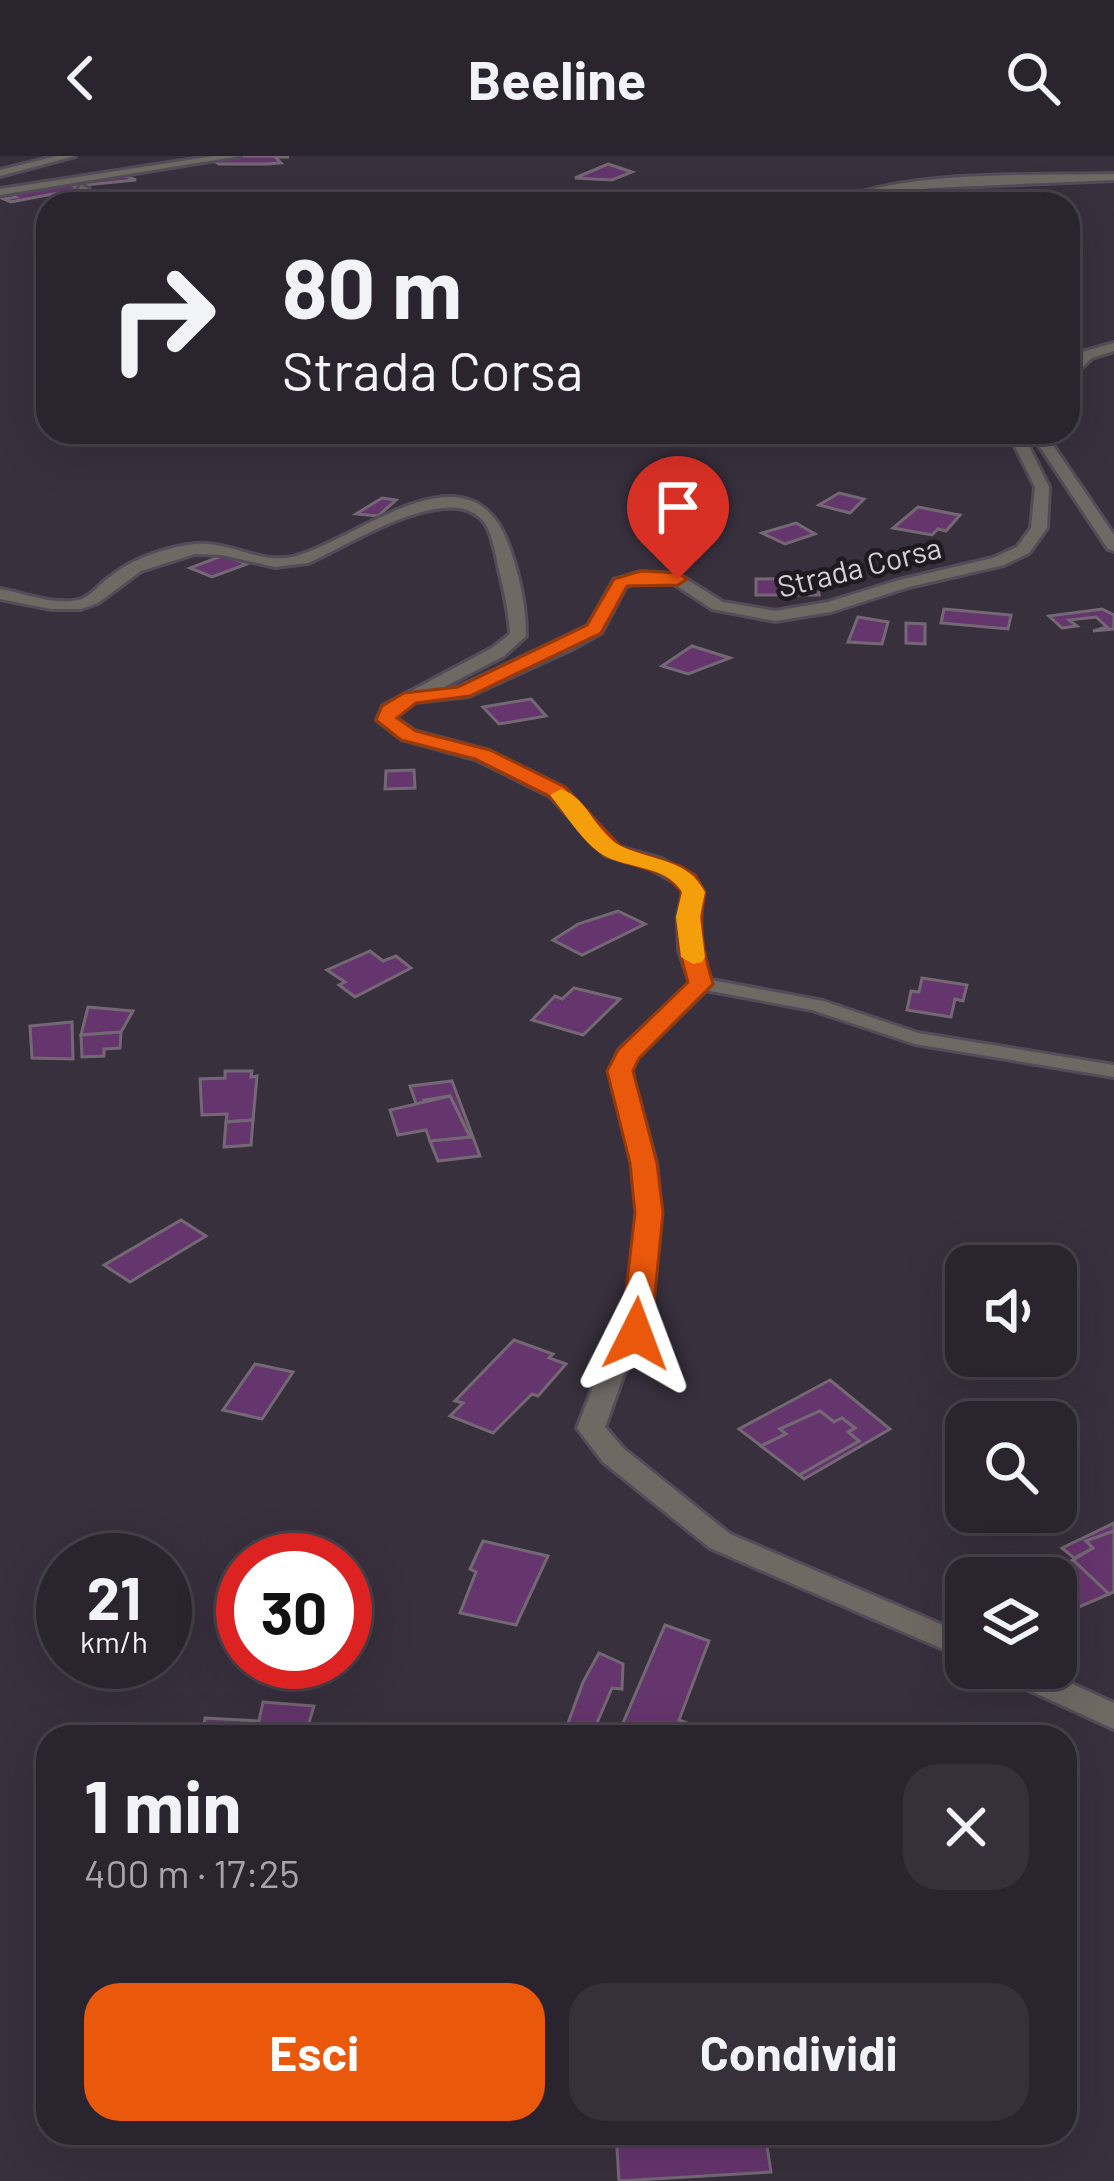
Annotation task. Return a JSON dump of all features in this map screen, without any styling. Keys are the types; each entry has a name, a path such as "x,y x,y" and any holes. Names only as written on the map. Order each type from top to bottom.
{"street":[{"path":"0,160 19,156"},
{"path":"0,173 70,156"},
{"path":"0,191 77,186 235,156"},
{"path":"892,192 1114,177"},
{"path":"1080,363 1087,356 1114,347"},
{"name":"Strada Corsa","path":"411,697 463,692 568,644 595,629 620,583 641,577 678,579 718,606 775,616 831,607 905,583 998,562 1023,550 1039,528 1042,488 1021,444"},
{"path":"1045,444 1114,546"},
{"path":"0,594 78,605 95,599 119,577 174,554 222,548 263,562 301,560 401,510 430,502 460,503 489,517 503,533 518,637 389,710 386,720 394,728 482,755 557,792 613,851 654,863 687,880 694,892 688,917 690,950 701,984 627,1055 620,1071 644,1163 649,1213 636,1334 611,1374 590,1428 613,1455 719,1541 945,1639"},
{"path":"1055,1689 1114,1717"}],"lane":[{"path":"701,984 816,1005 915,1038 1114,1072"}],"building":[{"path":"242,156 289,157 275,157 281,163 267,164 219,164 211,159"},
{"path":"608,164 632,172 612,180 575,178"},
{"path":"121,174 136,180 36,192 36,197 11,202 4,199 16,197 8,192"},
{"path":"839,493 864,499 850,513 819,505"},
{"path":"382,498 396,500 378,516 356,514"},
{"path":"918,507 960,515 946,531 938,529 932,535 893,528"},
{"path":"796,523 815,534 785,544 762,533"},
{"path":"224,555 247,564 212,577 190,568"},
{"path":"818,578 819,595 756,595 756,579"},
{"path":"944,609 1011,615 1008,629 941,623"},
{"path":"1102,609 1114,615 1114,629 1093,631 1107,627 1096,617 1069,620 1077,626 1062,628 1049,616"},
{"path":"858,617 888,622 882,644 848,642"},
{"path":"906,623 925,624 925,644 906,643"},
{"path":"692,646 730,658 688,674 662,666"},
{"path":"531,699 546,716 499,724 483,707"},
{"path":"414,770 415,788 385,789 386,771"},
{"path":"618,911 645,924 582,955 553,940 578,924"},
{"path":"370,951 383,961 396,956 411,968 355,997 339,985 345,982 327,970"},
{"path":"922,978 967,985 963,1001 955,999 951,1017 907,1010 911,991 919,992"},
{"path":"574,988 620,999 583,1035 532,1020 555,996 562,999"},
{"path":"88,1007 133,1011 121,1032 81,1035"},
{"path":"72,1022 73,1059 32,1058 30,1026"},
{"path":"121,1032 120,1048 104,1049 104,1056 82,1057 81,1035"},
{"path":"225,1071 252,1071 251,1077 257,1076 253,1120 226,1122 227,1114 202,1115 200,1079 225,1078"},
{"path":"452,1081 480,1156 438,1161 430,1141 470,1137 450,1096 424,1100 427,1104 417,1106 410,1086"},
{"path":"450,1096 470,1137 430,1141 426,1130 398,1135 390,1110"},
{"path":"253,1120 251,1145 224,1147 226,1122"},
{"path":"181,1220 206,1236 130,1282 104,1265"},
{"path":"514,1340 553,1354 549,1358 566,1364 538,1396 532,1394 493,1433 450,1416 463,1403 455,1401"},
{"path":"255,1364 293,1372 262,1419 223,1410"},
{"path":"830,1380 890,1429 804,1479 799,1475 859,1441 848,1432 855,1428 842,1418 834,1422 820,1411 780,1429 786,1434 761,1446 739,1429"},
{"path":"820,1411 834,1422 842,1418 855,1428 848,1432 859,1441 799,1475 761,1446 786,1434 780,1429"},
{"path":"1114,1523 1114,1531 1086,1541 1093,1548 1076,1557 1062,1548"},
{"path":"1114,1531 1114,1592 1109,1594 1077,1564 1077,1558 1093,1548 1086,1541"},
{"path":"483,1541 548,1556 516,1625 460,1613 476,1572 470,1569"},
{"path":"1077,1564 1109,1594 1077,1608"},
{"path":"665,1625 709,1641 679,1720 692,1725 622,1725"},
{"path":"599,1653 623,1664 622,1689 612,1688 596,1725 567,1725"},
{"path":"263,1702 314,1706 308,1725 204,1725 205,1718 259,1721"},
{"path":"617,2145 767,2145 771,2172 619,2181"}],"slow traffic":[{"path":"561,795 590,832 613,851 654,863 687,880 694,892 688,917 693,957"}],"route":[{"path":"636,1334 638,1280 649,1213 644,1163 620,1071 627,1055 701,984 690,950 688,917 694,892 673,871 613,851 590,832 578,811 557,792 482,755 408,735 386,720 389,710 411,697 463,692 595,629 620,583 641,577 678,579"}]}
